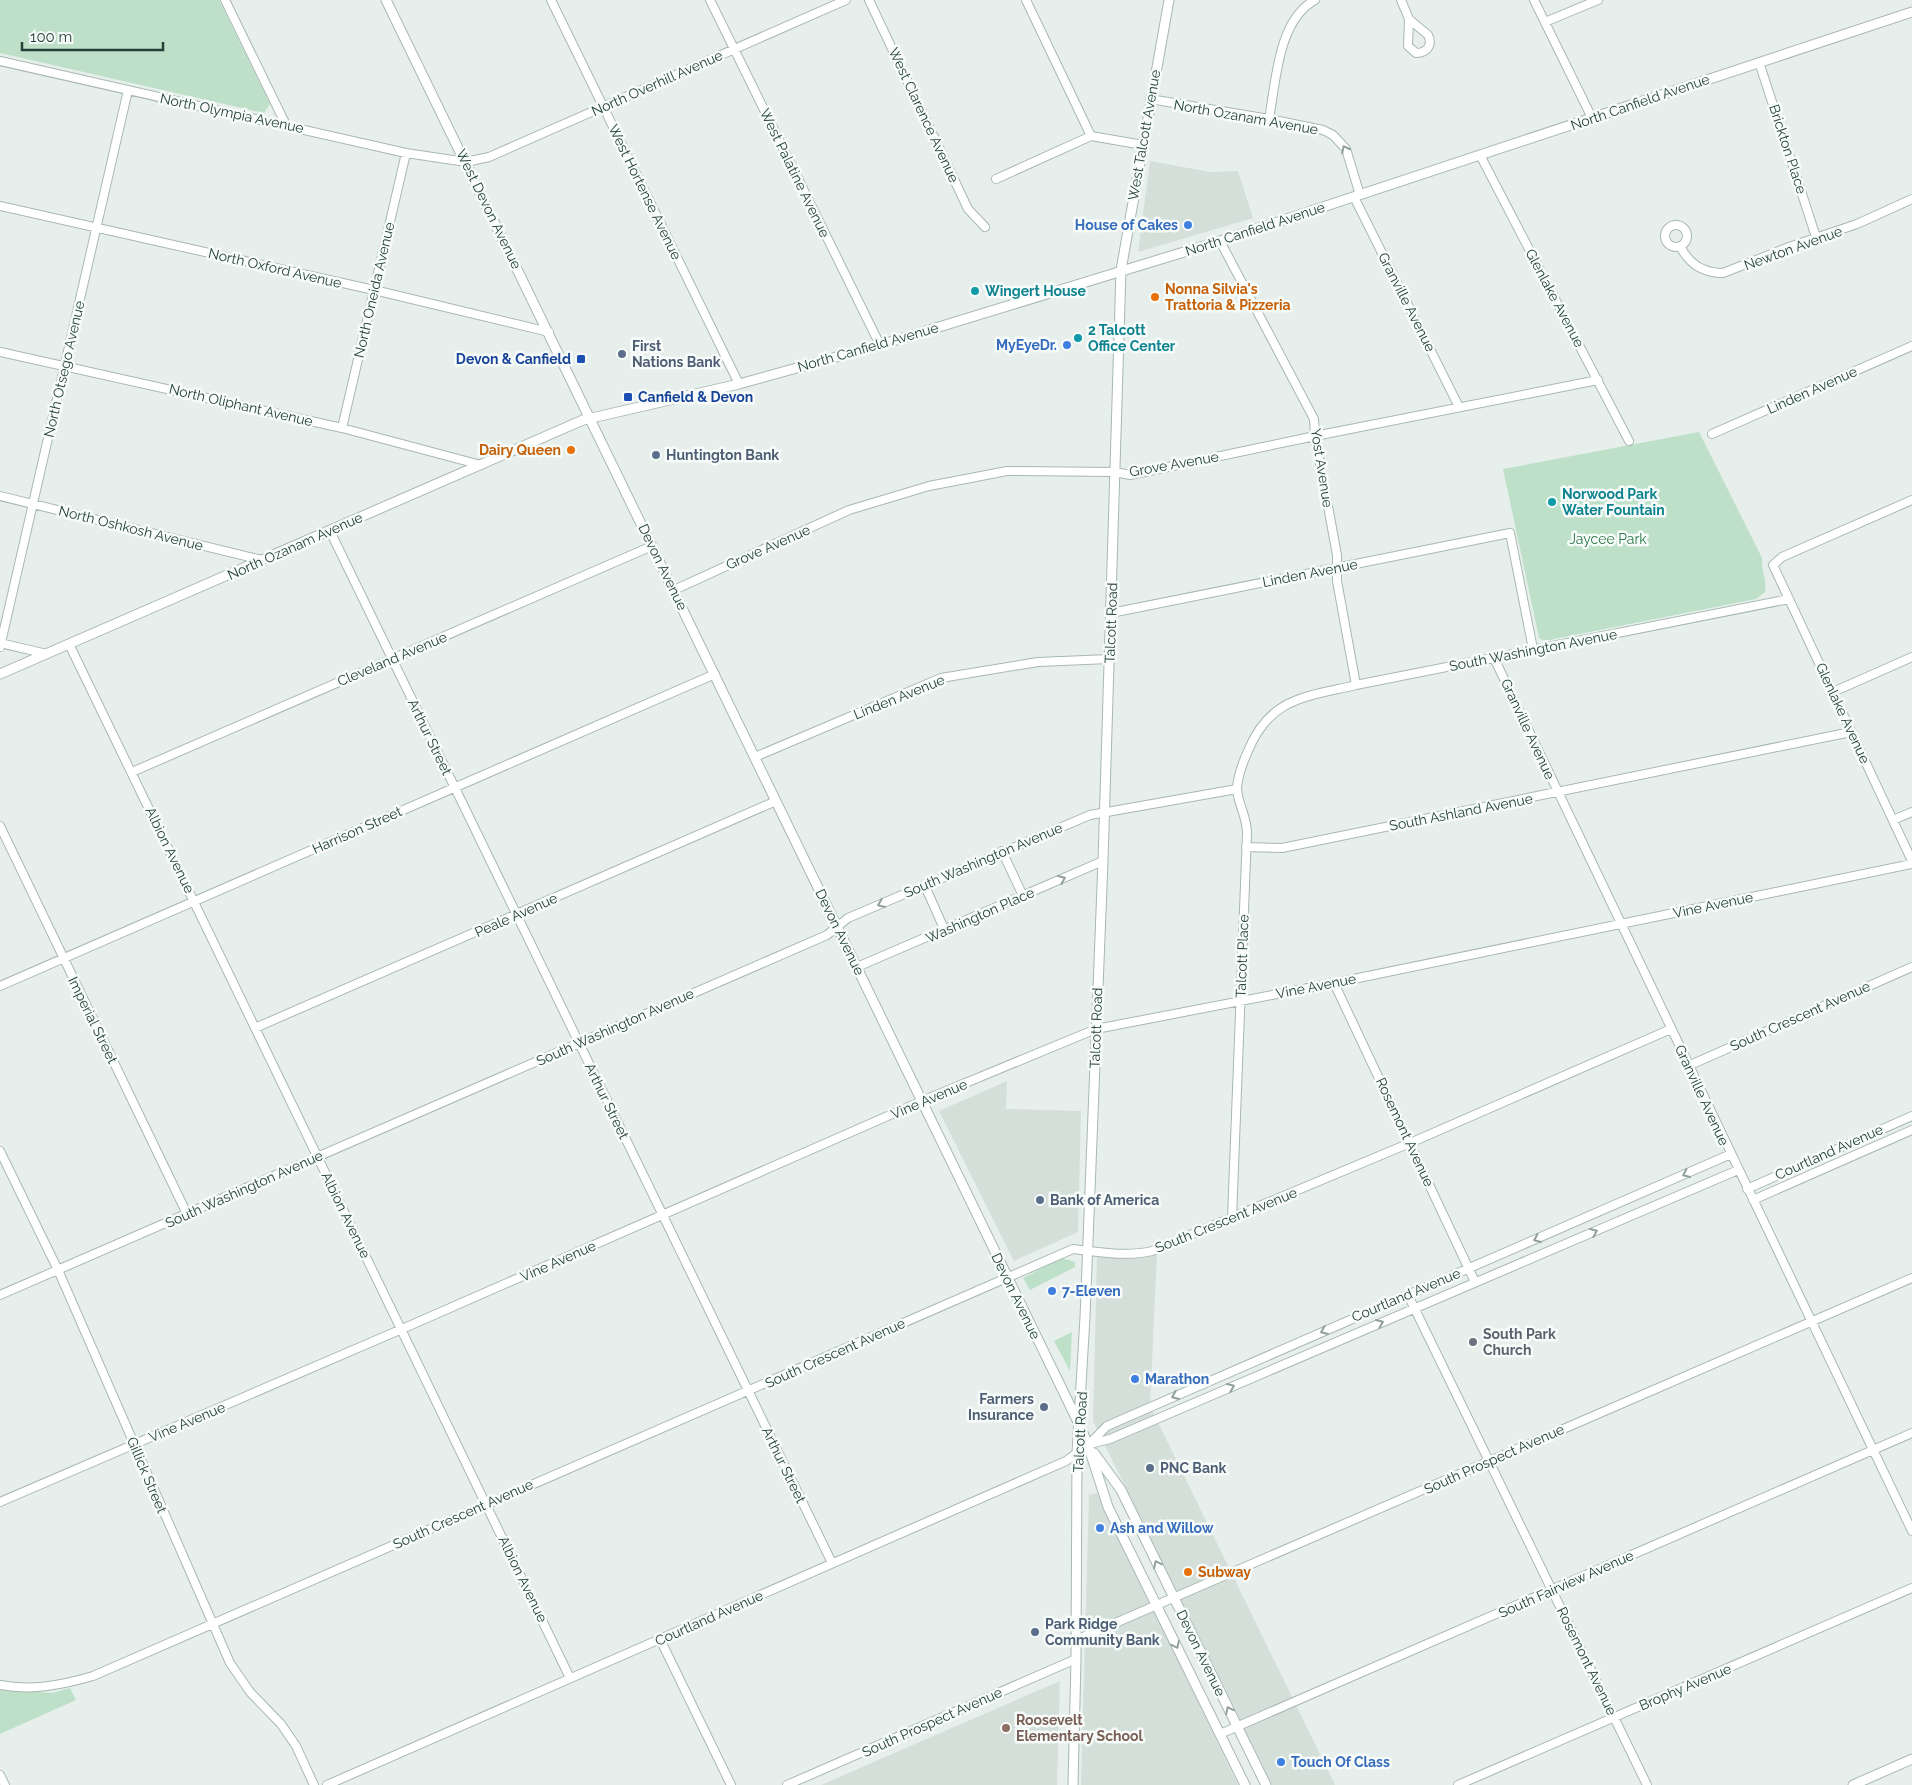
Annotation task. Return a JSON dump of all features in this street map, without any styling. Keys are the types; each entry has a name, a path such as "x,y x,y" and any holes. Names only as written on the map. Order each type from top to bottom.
{"street":[{"path":"225,0 286,125"},
{"name":"West Devon Avenue","path":"386,0 591,419"},
{"name":"West Hortense Avenue","path":"551,0 739,384"},
{"name":"West Palatine Avenue","path":"710,0 880,345"},
{"name":"North Overhill Avenue","path":"466,162 489,157 846,0"},
{"name":"West Clarence Avenue","path":"869,0 968,209 985,227"},
{"path":"1026,0 1092,136"},
{"name":"West Talcott Avenue","path":"1121,270 1169,0"},
{"path":"1269,119 1284,38 1295,18 1315,0"},
{"path":"1401,0 1409,19"},
{"path":"1534,0 1592,118"},
{"path":"1545,22 1598,0"},
{"name":"North Canfield Avenue","path":"591,419 739,384 880,345 1220,241 1912,12"},
{"name":"North Olympia Avenue","path":"0,61 406,152 466,162"},
{"name":"Brickton Place","path":"1759,62 1816,237"},
{"name":"North Otsego Avenue","path":"0,644 128,90"},
{"name":"North Ozanam Avenue","path":"1150,99 1323,130 1338,138 1346,149 1357,196"},
{"path":"996,179 1092,136 1142,145"},
{"name":"North Oneida Avenue","path":"342,428 406,152"},
{"name":"Glenlake Avenue","path":"1480,155 1630,441"},
{"name":"Granville Avenue","path":"1357,196 1459,407"},
{"name":"Newton Avenue","path":"1680,246 1691,262 1701,270 1723,273 1816,237 1857,224 1912,198"},
{"name":"North Oxford Avenue","path":"0,206 374,290 549,332"},
{"name":"Yost Avenue","path":"1220,241 1314,419 1315,436 1337,555 1337,581 1356,685"},
{"name":"Talcott Road","path":"1073,1785 1078,1452 1103,861 1121,270"},
{"name":"Linden Avenue","path":"1712,434 1912,346"},
{"name":"North Oliphant Avenue","path":"0,352 342,428 481,465"},
{"name":"Grove Avenue","path":"674,590 849,510 929,486 1007,471 1115,472 1130,475 1598,380"},
{"name":"North Ozanam Avenue","path":"0,674 583,420 591,419"},
{"name":"Devon Avenue","path":"591,419 1080,1426 1108,1507 1245,1785"},
{"name":"North Oshkosh Avenue","path":"0,496 262,560"},
{"name":"Glenlake Avenue","path":"1912,500 1782,557 1773,565 1912,863"},
{"name":"Arthur Street","path":"330,531 832,1563"},
{"name":"Linden Avenue","path":"1111,614 1337,567 1510,534 1533,650"},
{"name":"Cleveland Avenue","path":"132,772 652,546"},
{"name":"South Washington Avenue","path":"1279,708 1300,698 1356,685 1789,599"},
{"path":"0,644 47,654"},
{"name":"Albion Avenue","path":"69,644 570,1678"},
{"name":"Granville Avenue","path":"1494,658 1912,1532"},
{"path":"1833,692 1912,658"},
{"name":"Linden Avenue","path":"755,756 941,678 1038,662 1109,659"},
{"name":"Harrison Street","path":"0,986 715,674"},
{"name":"Talcott Place","path":"1232,1218 1247,824 1237,789 1240,772 1252,739 1260,726 1279,708"},
{"name":"South Ashland Avenue","path":"1246,847 1282,848 1851,732"},
{"name":"South Washington Avenue","path":"0,1295 827,934 848,918 1090,815 1237,789"},
{"name":"Peale Avenue","path":"255,1028 776,801"},
{"path":"1893,820 1912,812"},
{"name":"Imperial Street","path":"0,826 187,1214"},
{"path":"1002,851 1024,896"},
{"name":"Washington Place","path":"857,967 945,931 1103,861"},
{"name":"Vine Avenue","path":"0,1502 402,1329 922,1101 1096,1029 1334,983 1912,863"},
{"path":"924,886 945,931"},
{"name":"South Crescent Avenue","path":"1688,1066 1912,967"},
{"name":"Rosemont Avenue","path":"1334,983 1476,1282"},
{"name":"South Crescent Avenue","path":"0,1685 29,1688 50,1687 93,1676 1073,1249 1101,1253 1146,1252 1410,1143 1671,1029"},
{"name":"Courtland Avenue","path":"1747,1188 1912,1116"},
{"name":"Courtland Avenue","path":"1752,1200 1912,1130"},
{"name":"Gillick Street","path":"0,1151 58,1270 212,1624 237,1676 281,1724 296,1746 314,1785"},
{"name":"Courtland Avenue","path":"327,1785 1066,1461 1088,1445 1107,1426 1731,1154"},
{"name":"Courtland Avenue","path":"1088,1445 1110,1439 1738,1170"},
{"name":"South Prospect Avenue","path":"1076,1640 1912,1278"},
{"name":"Rosemont Avenue","path":"1408,1295 1647,1785"},
{"name":"South Fairview Avenue","path":"1220,1734 1912,1433"},
{"name":"Devon Avenue","path":"1088,1445 1121,1490 1266,1785"},
{"name":"Brophy Avenue","path":"1458,1785 1912,1588"},
{"path":"660,1639 731,1785"},
{"name":"South Prospect Avenue","path":"787,1785 1076,1659"},
{"path":"1852,1785 1912,1759"},
{"path":"0,1775 5,1785"}],"shaded area":[{"path":"1150,161 1210,172 1238,171 1253,218 1138,252"},
{"path":"1007,1081 1006,1109 1081,1111 1078,1232 1014,1261 939,1111"},
{"path":"1157,1251 1150,1406 1335,1785 1272,1785 1093,1421 1097,1255"},
{"path":"1097,1493 1238,1785 1081,1785 1089,1495"},
{"name":"Roosevelt Elementary School","path":"1060,1681 1057,1785 821,1785 1023,1697"}],"green space":[{"path":"0,0 219,0 270,104 264,113 0,53"},
{"name":"Jaycee Park","path":"1699,432 1762,558 1765,592 1756,599 1544,641 1539,638 1503,469"},
{"path":"1062,1258 1075,1262 1075,1267 1030,1290 1023,1278"},
{"path":"1072,1332 1070,1371 1054,1341"},
{"path":"70,1688 76,1700 0,1734 0,1689 52,1693"}],"place":[{"name":"House of Cakes","path":"1188,225"},
{"name":"Wingert House","path":"975,291"},
{"name":"Nonna Silvia's Trattoria & Pizzeria","path":"1155,297"},
{"name":"2 Talcott Office Center","path":"1078,338"},
{"name":"MyEyeDr.","path":"1067,345"},
{"name":"First Nations Bank","path":"622,354"},
{"name":"Devon & Canfield","path":"581,359"},
{"name":"Canfield & Devon","path":"628,397"},
{"name":"Dairy Queen","path":"571,450"},
{"name":"Huntington Bank","path":"656,455"},
{"name":"Norwood Park Water Fountain","path":"1552,502"},
{"name":"Bank of America","path":"1040,1200"},
{"name":"7-Eleven","path":"1052,1291"},
{"name":"South Park Church","path":"1473,1342"},
{"name":"Marathon","path":"1135,1379"},
{"name":"Farmers Insurance","path":"1044,1407"},
{"name":"PNC Bank","path":"1150,1468"},
{"name":"Ash and Willow","path":"1100,1528"},
{"name":"Subway","path":"1188,1572"},
{"name":"Park Ridge Community Bank","path":"1035,1632"},
{"name":"Roosevelt Elementary School","path":"1006,1728"},
{"name":"Touch Of Class","path":"1281,1762"}]}
